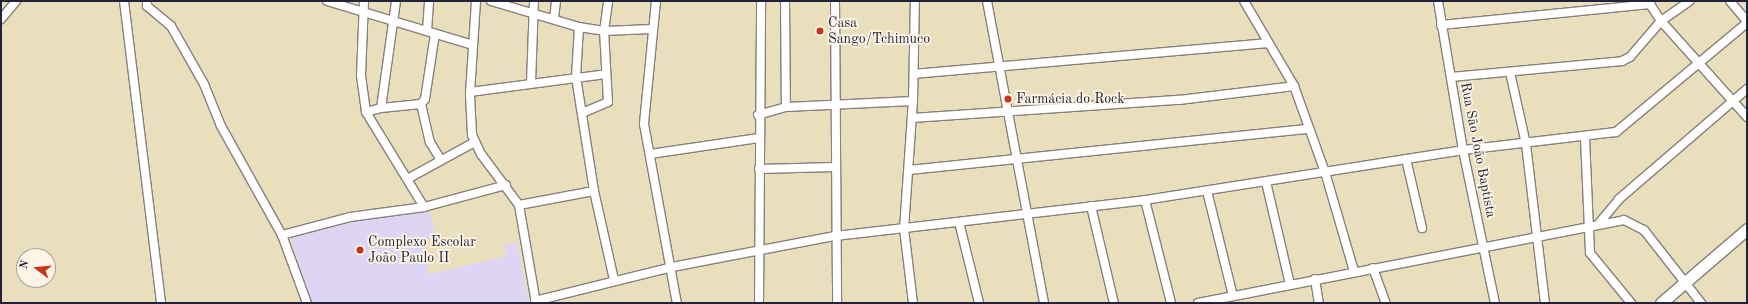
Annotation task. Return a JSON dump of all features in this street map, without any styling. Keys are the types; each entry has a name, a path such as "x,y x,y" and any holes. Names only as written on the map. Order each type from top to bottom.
{"street":[{"path":"1,19 16,1"},
{"path":"124,1 161,303"},
{"path":"147,1 147,6 171,26 282,235 307,303"},
{"path":"327,1 363,14 427,31 472,46"},
{"path":"364,1 361,76 366,112 408,178 424,207"},
{"path":"381,108 396,1"},
{"path":"427,31 429,1"},
{"path":"476,1 470,92 475,142 519,205 536,302 614,280 672,267 758,249 835,236 1145,200 1463,150 1585,138 1625,127 1747,22 1730,1"},
{"path":"491,1 554,18 579,27 604,31 652,29"},
{"path":"531,83 534,1"},
{"path":"554,18 556,1"},
{"path":"582,113 608,102 604,31 608,1"},
{"path":"656,1 644,107 650,154 672,267 677,303"},
{"path":"759,303 758,115 761,1"},
{"path":"785,1 786,107"},
{"path":"835,1 835,236 837,303"},
{"path":"913,303 904,229 913,101 915,1"},
{"path":"988,1 1025,213 1044,303"},
{"path":"1244,1 1294,86 1325,172 1354,270"},
{"name":"Rua São João Baptista","path":"1438,1 1463,150 1495,303"},
{"path":"1451,77 1622,61 1630,57 1660,21 1690,1"},
{"path":"1441,25 1649,2 1660,21 1699,62 1747,117"},
{"path":"579,27 576,77 594,191 614,280"},
{"path":"366,112 381,108 421,104 427,96 435,34"},
{"path":"914,74 1268,43"},
{"path":"1510,72 1526,144 1545,303"},
{"path":"470,92 606,74"},
{"path":"912,118 1178,100 1294,86"},
{"path":"1600,222 1614,205 1747,89"},
{"path":"758,115 786,107 913,101"},
{"path":"421,104 430,142 441,160"},
{"path":"909,170 1016,161 1309,129"},
{"path":"650,154 759,138"},
{"path":"1585,138 1590,253 1631,303"},
{"path":"408,178 475,142"},
{"path":"1406,159 1422,228"},
{"path":"759,169 835,167"},
{"path":"1266,182 1290,284"},
{"path":"282,235 350,217 424,207 506,185"},
{"path":"519,205 594,191"},
{"path":"1207,191 1232,296"},
{"path":"1145,200 1172,303"},
{"path":"1614,205 1624,220 1644,230 1701,303"},
{"path":"1091,206 1114,303"},
{"path":"1198,303 1354,270 1373,268 1600,222 1624,220"},
{"path":"959,222 979,303"},
{"path":"1661,303 1747,229"},
{"path":"1373,268 1386,303"},
{"path":"1315,279 1319,303"}],"shaded area":[{"name":"Complexo Escolar João Paulo II","path":"429,208 436,238 422,240 429,274 507,256 504,245 517,242 529,303 311,303 290,234"}],"place":[{"name":"Casa Sango/Tchimuco","path":"820,31"},
{"name":"Farmácia do Rock","path":"1008,99"},
{"name":"Complexo Escolar João Paulo II","path":"360,250"}]}
